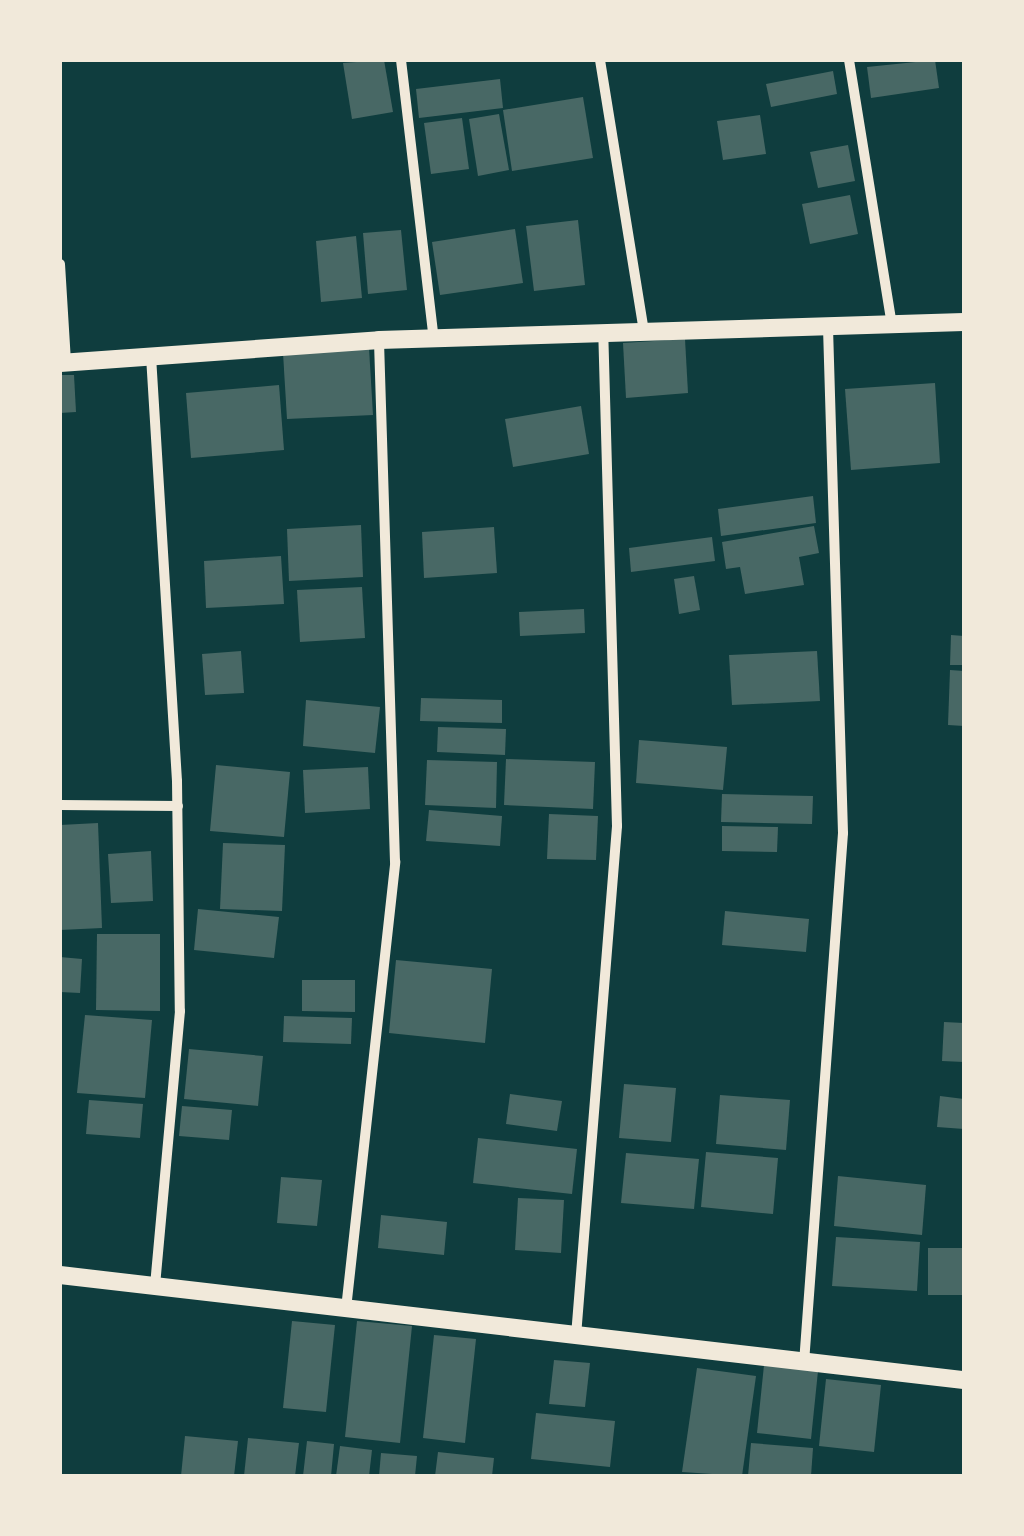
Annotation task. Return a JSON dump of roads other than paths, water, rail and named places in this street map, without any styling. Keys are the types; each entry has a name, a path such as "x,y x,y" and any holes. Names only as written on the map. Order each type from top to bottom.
{"street":[{"path":"401,60 434,339"},
{"path":"600,60 644,333"},
{"path":"848,60 892,325"},
{"path":"60,264 63,363 379,340 964,322"},
{"path":"804,1363 843,833 828,327"},
{"path":"576,1337 617,826 602,334"},
{"path":"346,1310 395,862 379,340"},
{"path":"151,356 178,806 180,1011 155,1287"},
{"path":"60,805 178,806"},
{"path":"60,1275 964,1380"}]}
